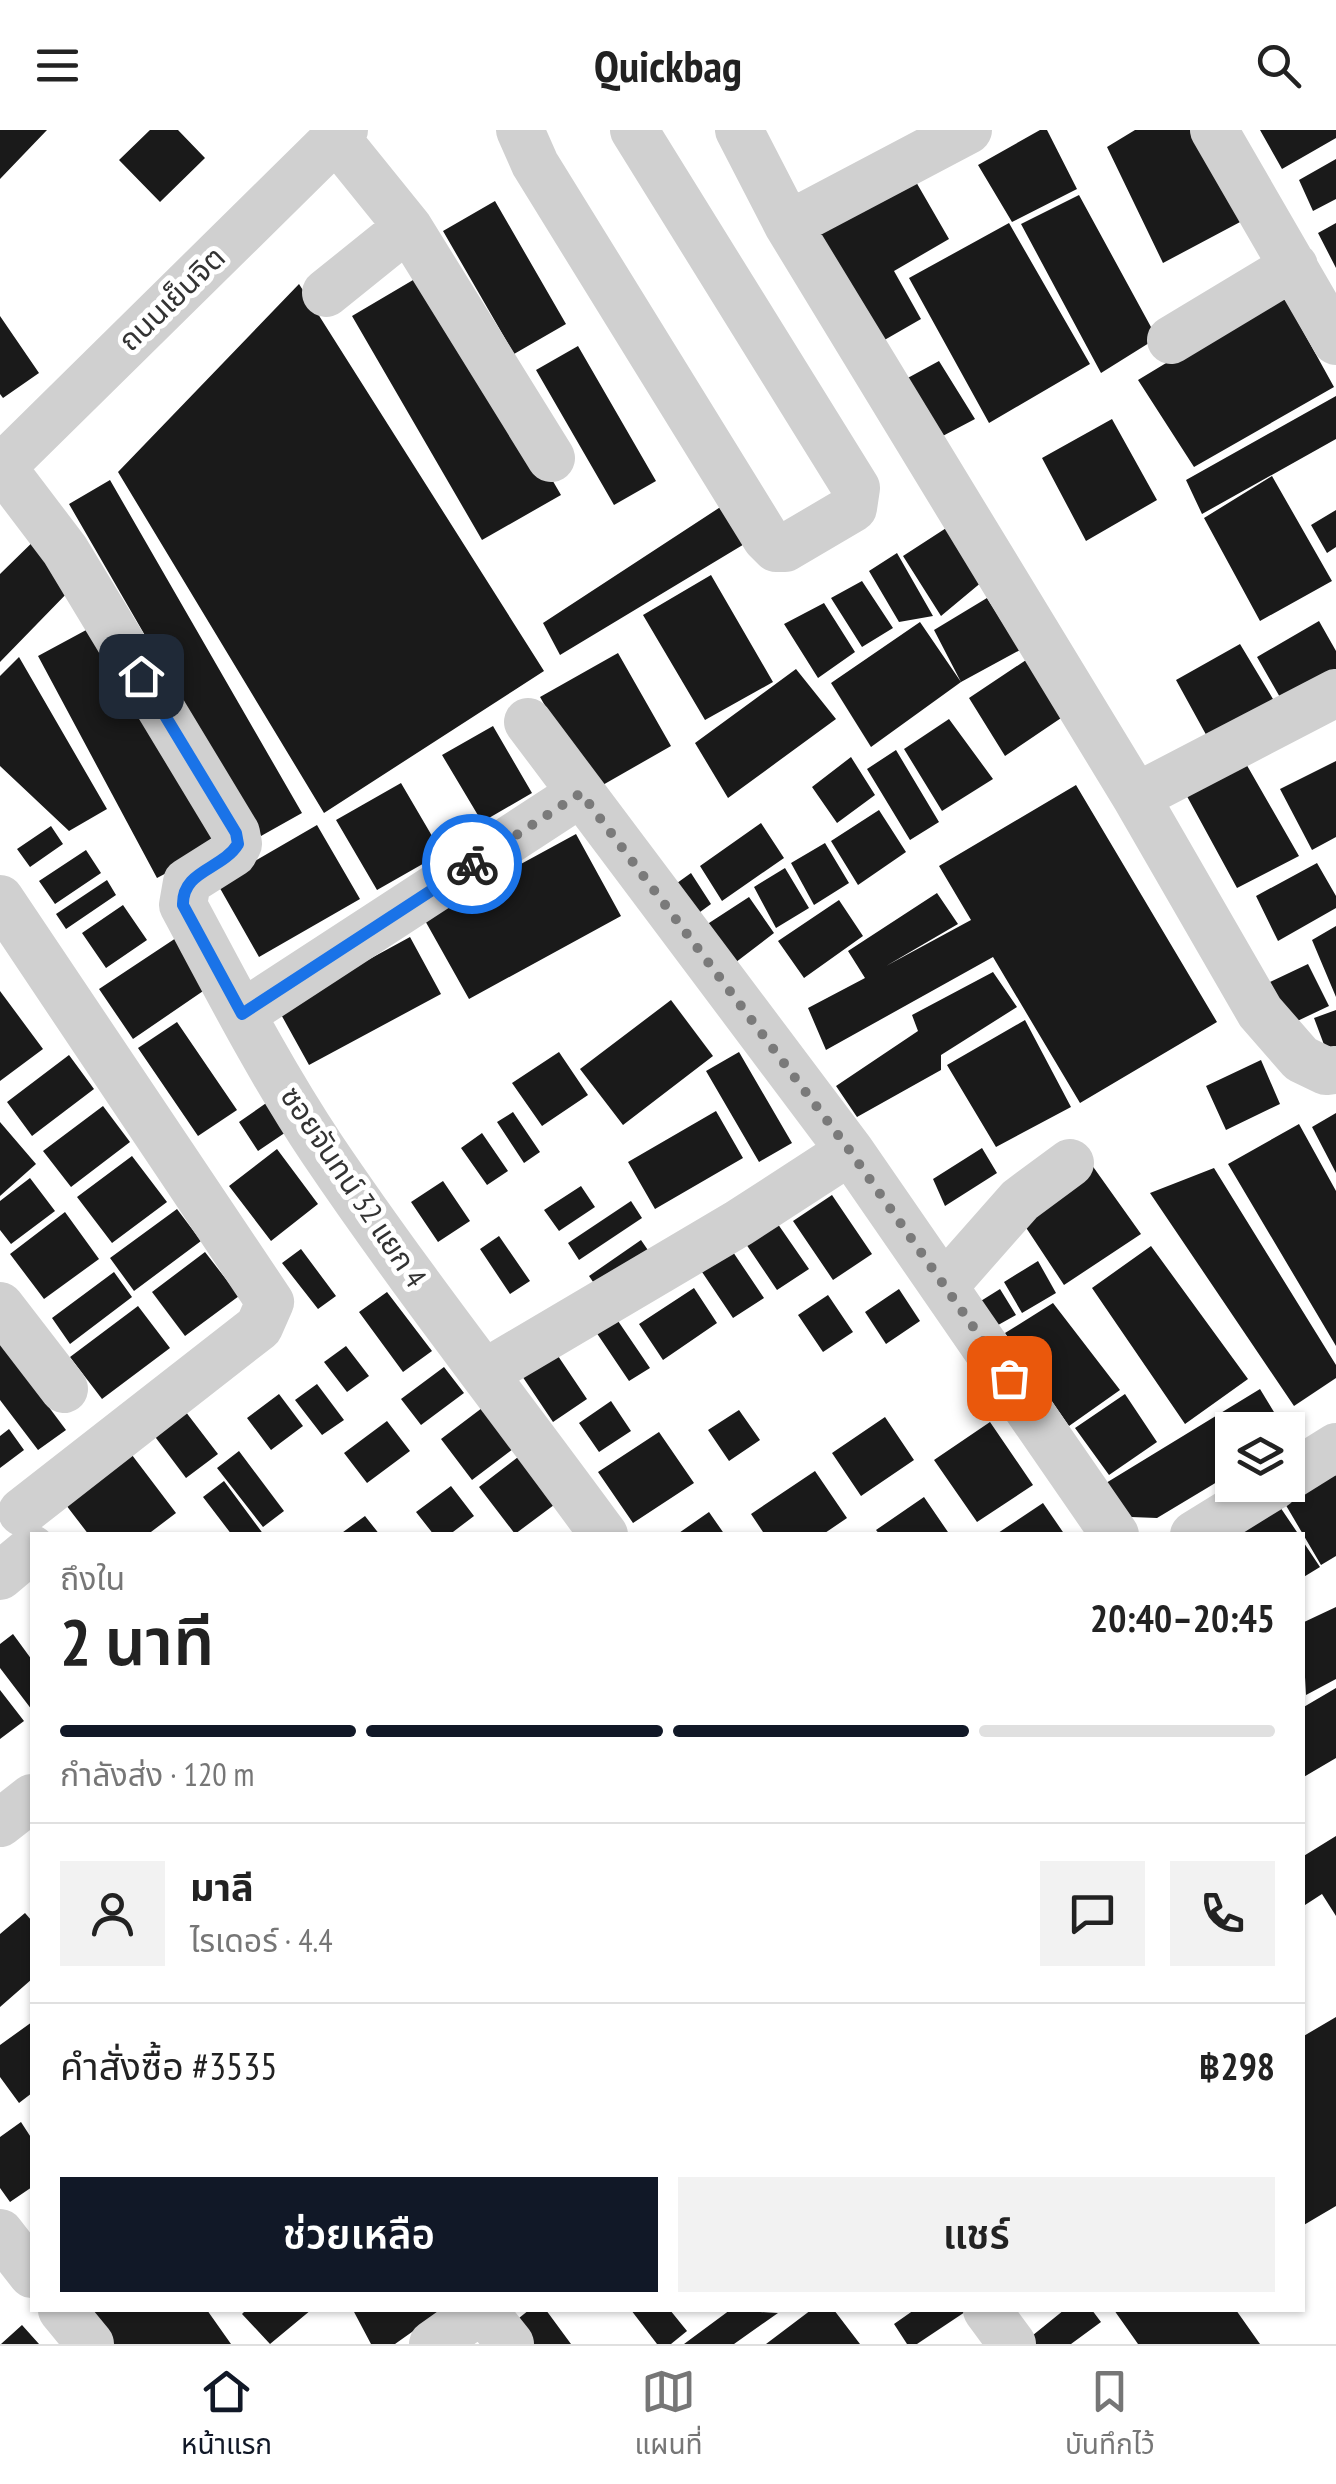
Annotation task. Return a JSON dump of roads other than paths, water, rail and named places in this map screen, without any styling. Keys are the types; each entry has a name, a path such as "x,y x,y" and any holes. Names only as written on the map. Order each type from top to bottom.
{"street":[{"path":"520,130 535,164 766,538 776,548 785,548 853,508 856,488 634,130"},
{"path":"739,130 788,226 1136,796 1271,1027 1301,1059 1326,1071 1336,1070"},
{"path":"788,226 968,130"},
{"path":"1214,130 1336,341"},
{"path":"340,134 408,227 552,458"},
{"name":"ถนนเย็นจิต","path":"4,457 340,134"},
{"path":"326,292 408,227"},
{"path":"1171,340 1294,266"},
{"name":"ซอยจันทน์ 32 แยก 4","path":"4,457 65,550 236,833 238,844 233,853 187,882 183,905 242,1014 321,1147 602,1532"},
{"path":"1136,796 1336,693"},
{"path":"528,722 850,1151 946,1284 1113,1532"},
{"path":"242,1014 581,793"},
{"path":"0,900 270,1302 259,1327 25,1526 0,1576"},
{"path":"485,1373 707,1243 850,1151"},
{"path":"946,1284 1020,1200 1070,1163"},
{"path":"0,1306 64,1389"},
{"path":"1305,1466 1336,1447"},
{"path":"1199,1532 1247,1502"},
{"path":"0,1824 30,1800"},
{"path":"0,2232 30,2271"},
{"path":"64,2312 90,2344"},
{"path":"434,2344 479,2312"},
{"path":"484,2312 510,2344"},
{"path":"988,2312 1012,2344"}]}
